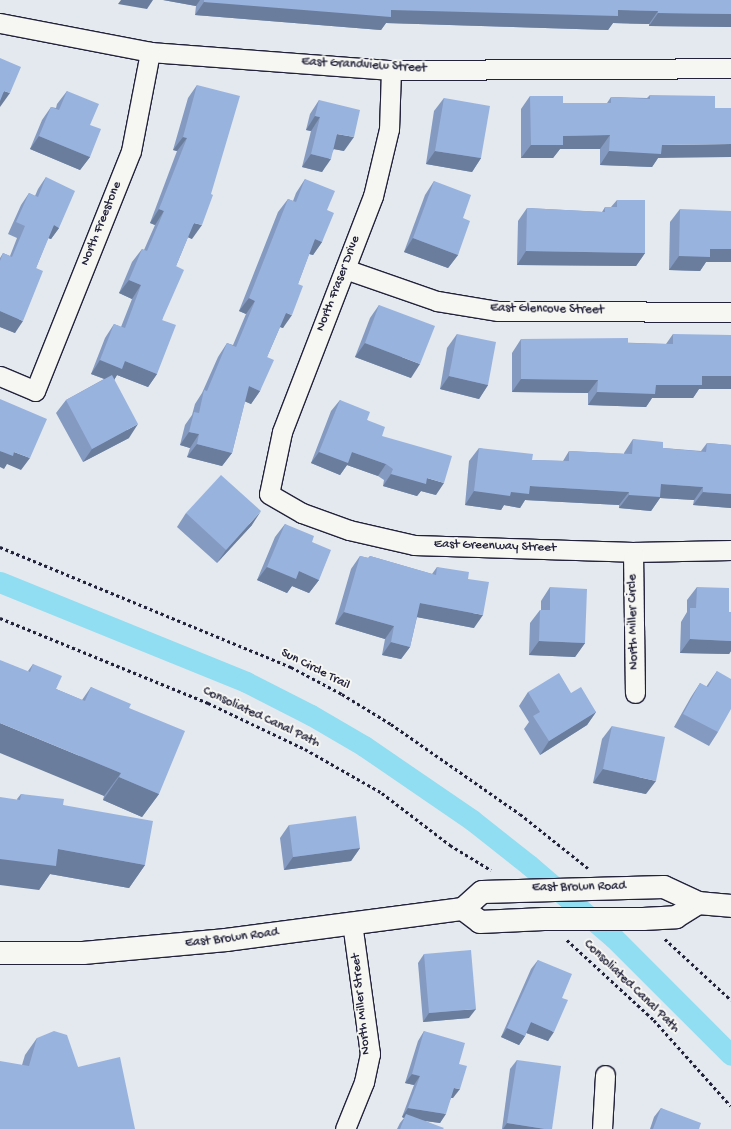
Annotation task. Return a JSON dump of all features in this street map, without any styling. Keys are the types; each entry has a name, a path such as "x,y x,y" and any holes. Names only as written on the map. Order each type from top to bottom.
{"main road":[{"name":"East Brown Road","path":"0,953 83,953 154,948 463,909 482,892 513,890 592,878 664,887 698,903 731,906"},
{"path":"463,909 480,922 544,919 632,919 676,917 698,903"}],"street":[{"name":"East Grandview Street","path":"0,23 150,52 391,70 731,68"},
{"name":"North Freestone","path":"0,376 35,391 131,151 150,52"},
{"name":"North Fraser Drive","path":"269,494 282,432 373,196 389,129 391,70"},
{"name":"East Glencove Street","path":"345,269 437,301 498,311 731,312"},
{"name":"East Greenway Street","path":"269,494 302,513 349,530 414,545 633,552 731,550"},
{"name":"North Miller Circle","path":"633,552 635,693"},
{"name":"North Miller Street","path":"345,1129 364,1082 370,1054 352,922"},
{"path":"602,1129 605,1075"}],"path":[{"name":"Sun Circle Trail","path":"0,547 291,667 342,694 391,724 520,814 592,878"},
{"name":"Consoliated Canal Path","path":"0,618 208,703 305,749 382,793 450,845 494,873"},
{"path":"661,935 731,1000"},
{"name":"Consoliated Canal Path","path":"563,937 654,1020 731,1106"}],"building":[{"path":"204,0 731,0 731,14 658,13 658,11 618,10 618,16 391,10 391,17 204,2"},
{"path":"0,58 21,67 10,93 4,91 0,101"},
{"path":"197,85 240,96 211,194 213,195 202,225 194,223 176,266 184,270 162,320 176,325 157,374 125,361 122,369 100,360 114,324 125,328 141,285 129,280 142,249 147,251 164,211 159,209 187,138 183,137"},
{"path":"67,91 99,104 90,125 101,129 90,157 39,136 51,107 59,110"},
{"path":"650,95 715,96 715,108 731,108 731,144 662,145 661,154 609,151 610,135 563,136 563,145 531,145 530,96 563,96 563,103 611,103 611,97 650,99"},
{"path":"444,98 490,106 481,158 435,151"},
{"path":"319,100 360,110 354,137 337,134 331,159 311,154 320,117 315,116"},
{"path":"46,177 75,191 59,228 54,225 36,268 43,271 23,321 0,311 0,261 3,253 12,257 25,226 16,222 29,193 38,197"},
{"path":"305,179 335,191 327,210 334,213 322,242 315,239 298,284 303,286 292,315 286,313 267,357 274,360 260,391 249,386 232,453 197,444 199,434 189,432 194,412 199,413 204,390 207,391 227,343 236,347 255,301 249,298 288,199 296,202"},
{"path":"434,181 471,195 463,218 470,221 458,255 413,238"},
{"path":"617,200 645,200 645,253 526,251 527,208 605,212 605,207 617,207"},
{"path":"680,209 731,211 731,249 710,249 710,257 679,256"},
{"path":"379,305 435,326 420,364 365,343"},
{"path":"457,334 496,342 488,385 449,376"},
{"path":"673,334 731,335 731,376 702,376 702,385 656,385 655,394 597,392 598,380 521,379 521,339 628,338 628,343 673,344"},
{"path":"112,375 138,424 92,449 66,400"},
{"path":"0,399 47,419 30,458 14,452 13,456 0,451"},
{"path":"340,400 370,412 367,420 385,427 382,436 452,456 444,483 427,478 426,484 391,474 393,469 386,464 352,452 348,463 319,452"},
{"path":"633,439 663,442 663,448 706,452 707,443 731,445 731,494 703,492 703,487 661,484 660,497 629,495 629,492 530,486 529,494 511,492 510,496 474,491 479,448 533,454 532,460 569,461 569,451 632,454"},
{"path":"221,475 261,511 226,550 186,513"},
{"path":"285,524 314,536 312,542 331,550 319,580 299,571 296,579 267,567"},
{"path":"360,556 369,558 370,556 436,575 437,567 469,572 468,579 489,582 483,615 420,603 410,647 391,642 394,626 344,612"},
{"path":"550,587 587,589 585,643 539,641 540,610 550,610"},
{"path":"697,587 729,588 731,641 690,639 690,608 696,608"},
{"path":"0,660 30,672 33,664 62,676 56,689 85,701 91,687 131,704 129,708 185,731 159,794 119,777 121,773 0,723"},
{"path":"717,671 731,679 731,709 718,732 683,714 700,683 708,687"},
{"path":"559,673 571,693 581,687 596,712 549,741 533,716 540,712 528,692"},
{"path":"612,726 665,737 656,781 603,769"},
{"path":"21,794 64,799 63,805 153,821 145,865 58,849 56,866 0,859 0,797 20,800"},
{"path":"356,816 360,848 293,857 289,825"},
{"path":"471,950 476,1009 429,1013 424,954"},
{"path":"538,960 572,974 562,998 568,1000 554,1032 531,1022 525,1036 507,1028"},
{"path":"54,1031 67,1035 78,1067 120,1057 135,1129 0,1129 0,1061 29,1066 37,1038"},
{"path":"424,1031 465,1043 459,1064 467,1066 460,1089 454,1088 446,1114 408,1108 420,1076 412,1074"},
{"path":"517,1060 561,1066 552,1129 507,1123"},
{"path":"661,1108 701,1123 699,1129 653,1129"},
{"path":"406,1114 444,1128 400,1129"}],"waterway":[{"path":"0,582 246,682 311,715 364,746 472,820 529,865 614,938 731,1055"}]}
